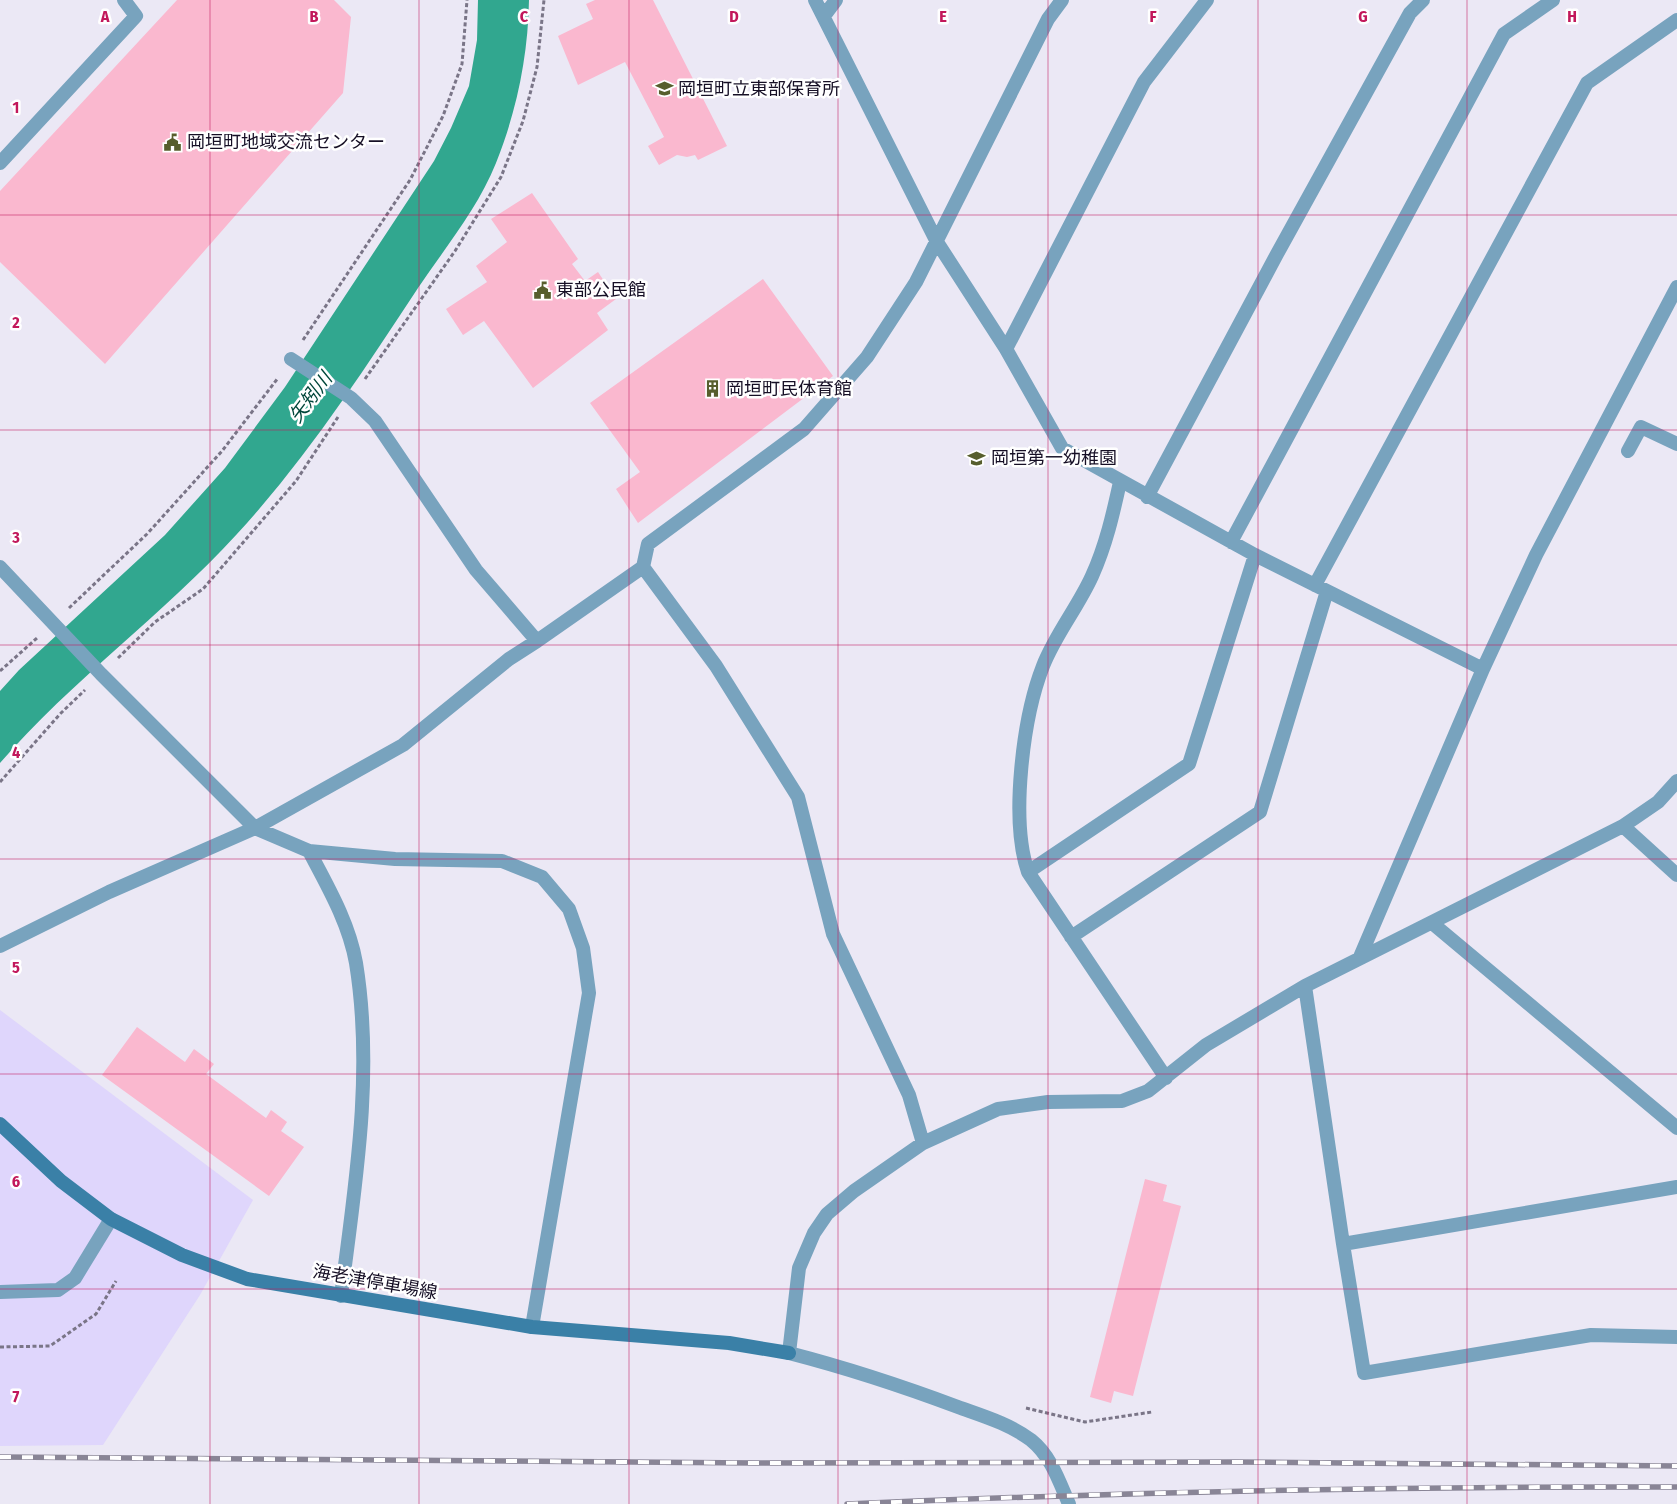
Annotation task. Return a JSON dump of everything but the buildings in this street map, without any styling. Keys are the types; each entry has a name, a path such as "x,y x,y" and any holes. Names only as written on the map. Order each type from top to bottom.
{"main road":[{"name":"海老津停車場線","path":"0,1124 61,1181 110,1219 182,1255 247,1278 341,1296 532,1327 729,1343 789,1353"}],"street":[{"path":"0,162 136,16 124,0"},
{"path":"815,0 938,242 1006,349 1062,448 1147,497 1255,555 1483,669"},
{"path":"824,16 836,0"},
{"path":"0,946 109,892 255,828 403,744 509,659 537,642 643,567 648,544 804,430 867,357 916,282 938,242 1048,19 1062,0"},
{"path":"1006,349 1144,82 1207,0"},
{"path":"1147,497 1277,254 1410,13 1423,0"},
{"path":"1231,542 1504,34 1553,0"},
{"path":"1071,937 1260,812 1321,588 1586,83 1677,20"},
{"path":"1360,957 1483,669 1536,555 1677,287"},
{"path":"291,359 351,398 376,421 476,570 537,642"},
{"path":"1628,451 1641,427 1677,444"},
{"path":"1120,482 1108,536 1092,577 1044,664 1032,698 1027,725 1019,809 1022,856 1028,872 1166,1078"},
{"path":"1028,872 1189,764 1255,555"},
{"path":"0,567 101,674 255,828 309,851 395,859 502,861 542,877 569,909 583,948 589,992 532,1327"},
{"path":"643,567 716,666 798,797 833,934 909,1095 923,1143"},
{"path":"1069,1504 1052,1463 1031,1440 1002,1424 899,1385 789,1353 799,1268 814,1232 827,1214 854,1191 923,1143 998,1110 1048,1102 1122,1101 1148,1091 1206,1045 1306,986 1360,957 1432,923 1623,826 1658,802 1677,781"},
{"path":"1623,826 1677,875"},
{"path":"309,851 341,913 356,962 364,1050 360,1142 341,1296"},
{"path":"1432,923 1677,1128"},
{"path":"1306,986 1343,1244 1364,1373 1591,1335 1677,1337"},
{"path":"1343,1244 1677,1186"},
{"path":"0,1292 58,1290 76,1278 110,1219"}],"path":[{"path":"0,671 148,534 216,458 291,359 410,180 443,116 462,64 468,0"},
{"path":"0,782 60,714 155,622 202,589 296,481 351,398 455,251 501,177 523,121 536,67 544,0"},
{"path":"0,1346 50,1346 96,1314 116,1281"},
{"path":"1026,1408 1085,1422 1152,1412"}],"shaded area":[{"path":"0,1010 253,1200 200,1295 103,1445 0,1446"}],"water":[{"name":"矢矧川","path":"478,0 529,0 524,62 510,123 489,180 471,212 376,352 287,476 209,564 87,675 0,763 0,691 19,670 165,535 225,468 285,387 434,161 469,86 477,40"}],"railway":[{"path":"0,1457 755,1463 1234,1462 1677,1466"},
{"path":"847,1504 1262,1491 1677,1487"}],"place":[{"name":"岡垣町立東部保育所","path":"664,89"},
{"name":"岡垣町地域交流センター","path":"173,142"},
{"name":"東部公民館","path":"542,290"},
{"name":"岡垣町民体育館","path":"712,389"},
{"name":"岡垣第一幼稚園","path":"977,458"}]}
